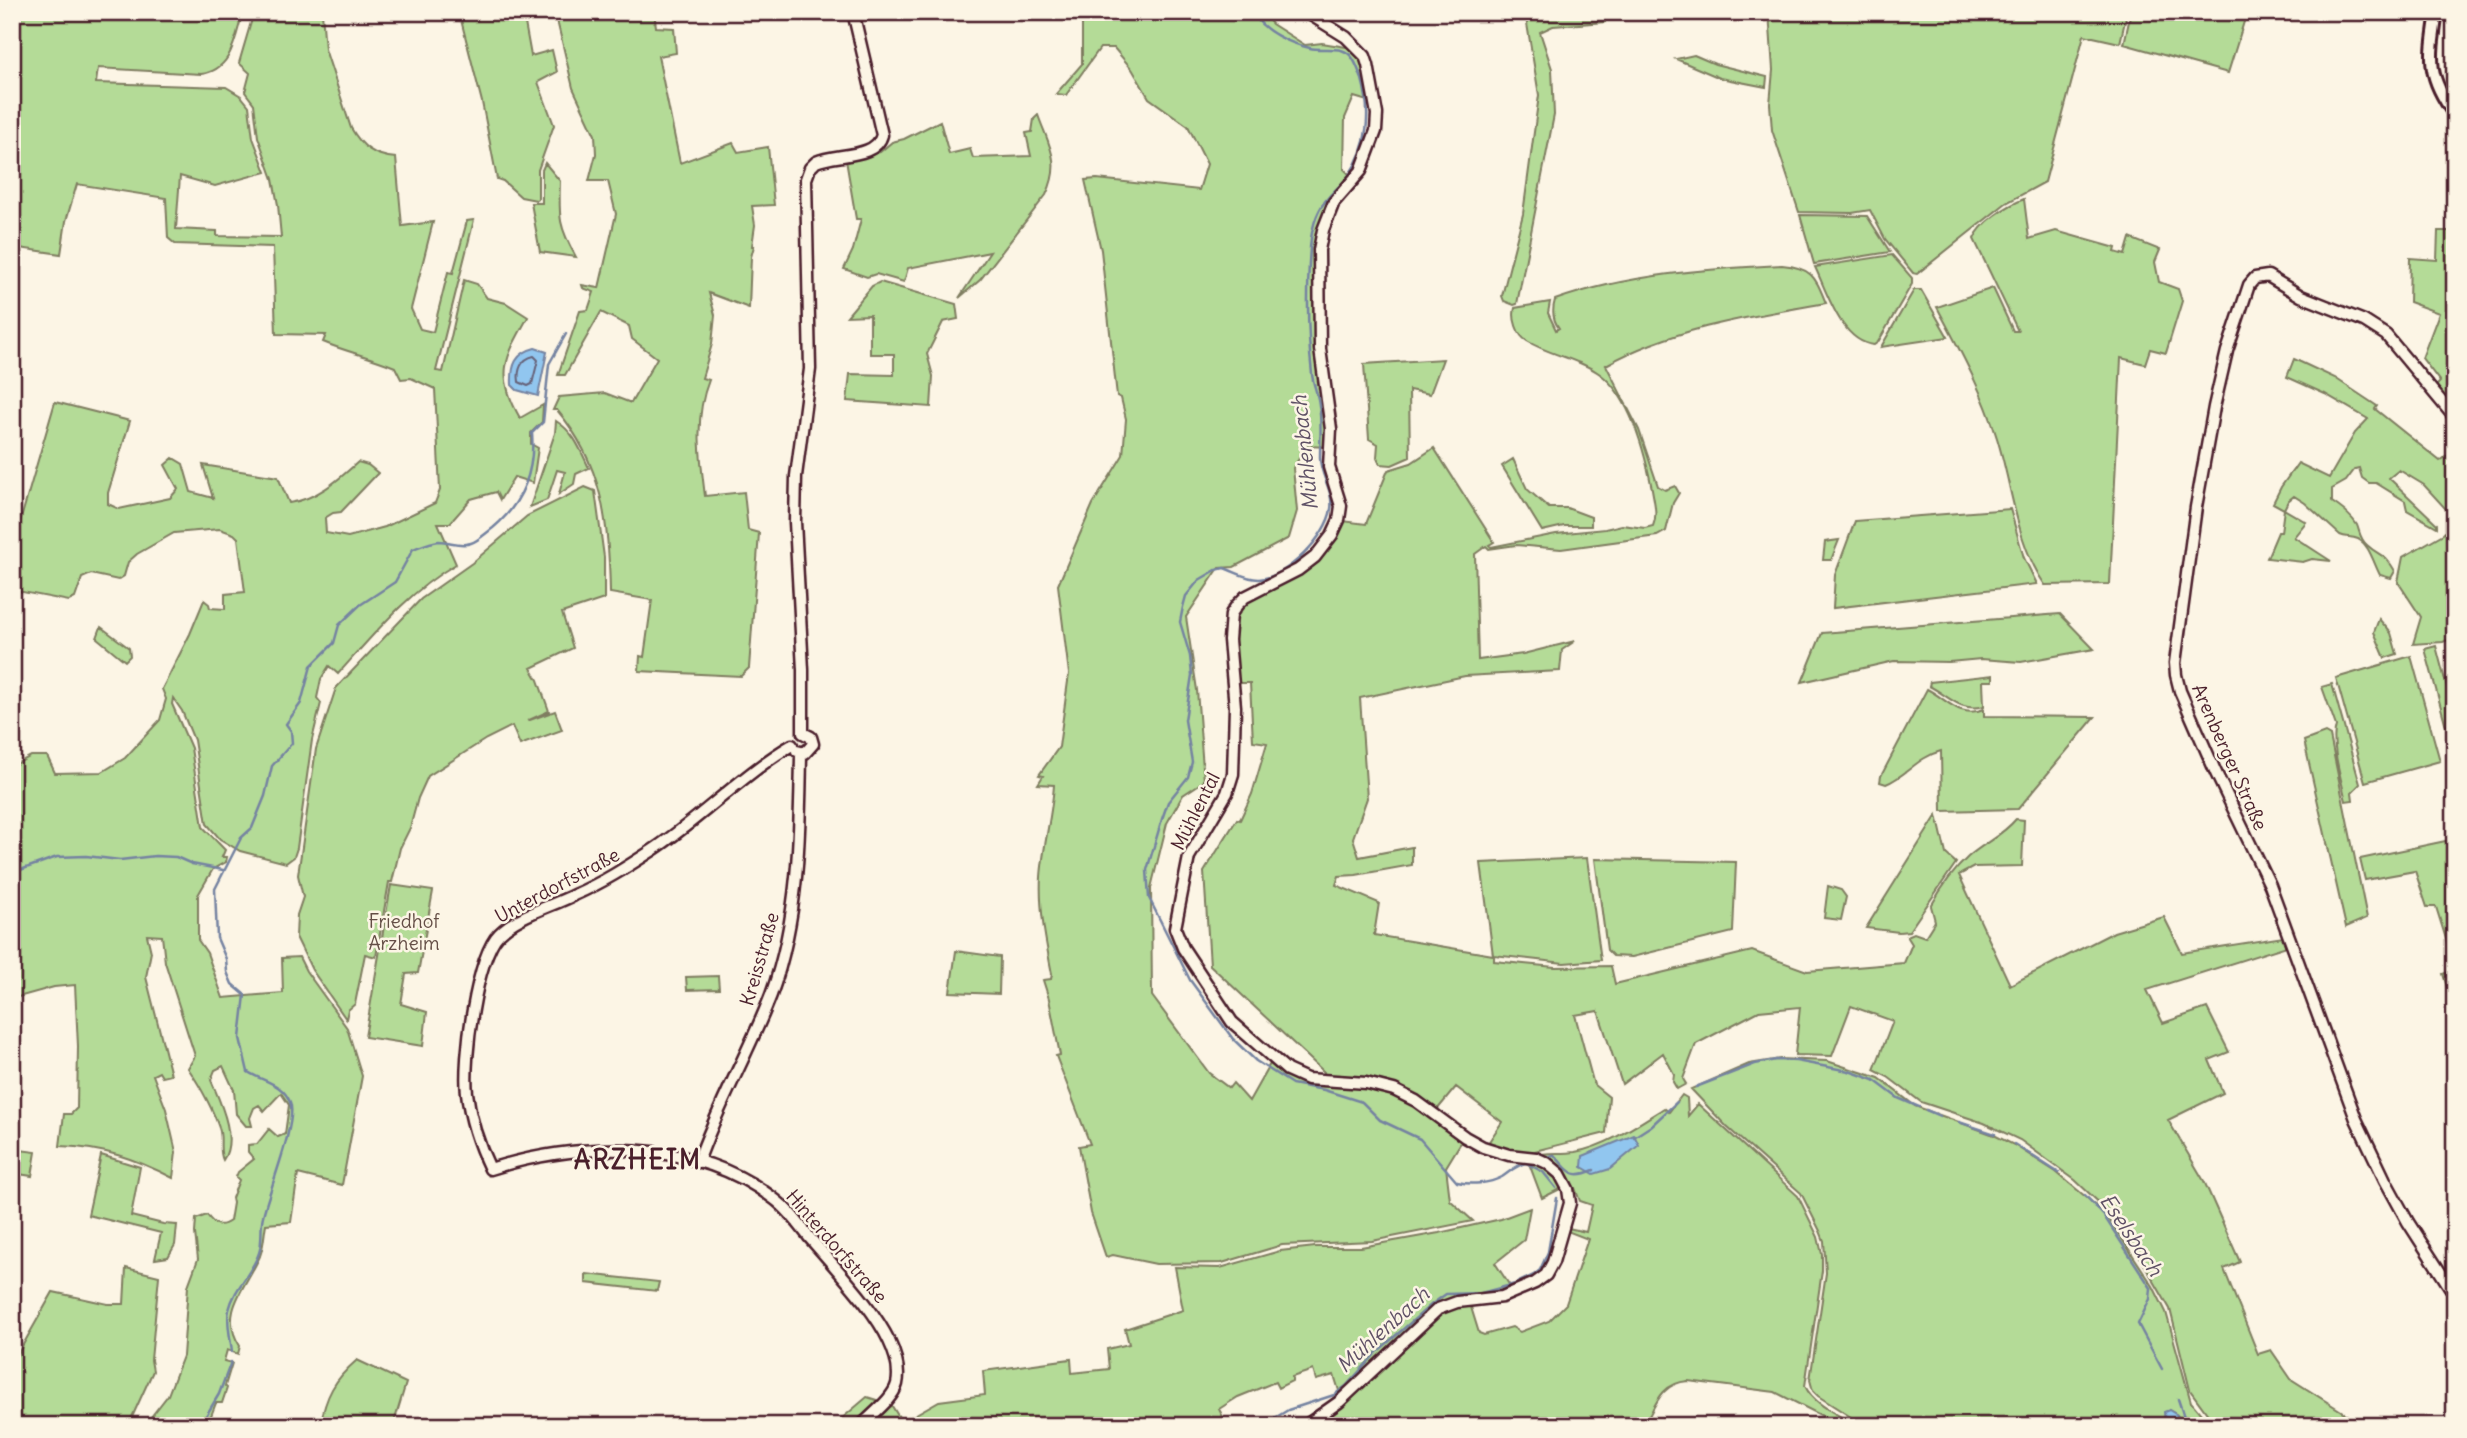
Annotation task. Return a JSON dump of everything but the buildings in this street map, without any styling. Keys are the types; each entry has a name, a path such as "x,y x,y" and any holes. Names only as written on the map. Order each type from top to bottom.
{"main road":[{"path":"2437,12 2432,72 2441,94 2455,115"}],"street":[{"name":"Kreisstraße","path":"698,1162 713,1120 771,995 789,932 797,863 801,753 808,751 813,744 811,737 803,733 803,670 795,522 796,476 807,395 811,323 806,179 813,165 826,158 870,149 881,139 882,130 853,12"},
{"name":"Mühlental","path":"1304,1426 1339,1402 1438,1309 1457,1302 1502,1297 1543,1278 1553,1262 1570,1203 1569,1192 1563,1179 1547,1163 1536,1158 1509,1155 1483,1147 1403,1093 1366,1083 1307,1079 1287,1070 1231,1022 1176,933 1176,918 1189,857 1227,793 1233,774 1235,707 1229,640 1231,614 1245,597 1298,570 1315,557 1332,535 1339,520 1341,506 1341,498 1329,467 1331,429 1320,349 1319,250 1329,213 1339,195 1359,175 1373,142 1377,120 1365,56 1339,32 1306,12"},
{"name":"Arenberger Straße","path":"2455,418 2399,349 2379,330 2364,321 2301,296 2273,278 2259,276 2249,285 2220,379 2196,507 2175,669 2180,691 2212,765 2270,885 2356,1119 2407,1222 2455,1295"},
{"path":"801,753 792,745 795,736 803,733"},
{"name":"Unterdorfstraße","path":"490,1169 471,1116 466,1076 476,994 486,956 498,935 528,916 577,894 642,857 792,745"},
{"name":"Hinterdorfstraße","path":"490,1169 545,1154 592,1150 652,1152 698,1162 740,1177 774,1198 834,1265 877,1320 894,1356 897,1383 892,1393 861,1426"}],"green space":[{"path":"12,12 243,12 231,51 220,66 212,71 201,74 98,68 96,83 226,87 241,96 249,106 253,138 266,172 215,186 180,176 176,229 217,231 217,236 281,237 273,179 258,137 254,104 245,92 250,73 239,63 254,12 322,12 325,49 351,128 369,149 396,158 402,226 433,222 411,309 420,329 433,332 448,272 453,273 467,221 474,220 436,371 443,372 464,280 477,284 487,298 506,303 528,317 509,356 505,378 507,390 520,418 543,405 542,422 531,433 531,444 538,448 533,483 514,477 500,500 496,492 471,499 450,523 438,523 456,564 407,600 338,674 329,666 321,679 317,698 321,703 312,740 297,848 294,857 286,863 240,851 220,839 207,824 194,740 182,711 173,698 172,704 191,748 203,827 225,850 222,857 227,857 226,862 213,869 198,895 198,940 207,953 223,998 283,993 282,958 299,957 347,1028 362,1076 342,1185 298,1174 291,1222 266,1224 260,1256 236,1300 233,1311 234,1334 240,1346 238,1354 227,1350 224,1361 232,1363 225,1386 227,1388 222,1403 216,1403 207,1426 144,1426 168,1395 183,1356 188,1286 198,1259 196,1219 207,1215 217,1224 230,1221 232,1198 239,1180 236,1177 238,1172 254,1159 248,1152 248,1145 257,1144 269,1129 278,1137 285,1134 289,1105 281,1093 264,1111 259,1105 254,1108 250,1118 252,1126 246,1126 236,1114 234,1090 223,1066 215,1070 211,1080 223,1109 229,1141 223,1160 216,1120 188,1068 195,1056 165,962 162,936 147,935 151,952 146,977 171,1075 162,1077 159,1072 153,1075 166,1109 176,1152 173,1178 118,1155 60,1146 64,1114 71,1114 77,1108 75,985 54,987 18,997 12,1050 12,766 31,756 47,756 55,773 102,772 125,758 160,720 166,699 162,689 204,600 210,608 225,609 225,594 245,592 238,538 220,529 174,533 137,554 128,562 124,576 118,580 91,574 82,578 75,598 69,601 12,590 12,553 15,539 55,402 130,421 108,493 108,504 119,509 170,498 178,489 165,465 173,458 183,464 191,492 213,498 203,465 278,477 289,503 318,493 358,462 368,465 378,473 341,512 325,518 326,533 348,537 385,527 435,503 440,490 435,389 411,378 401,379 395,367 323,342 326,335 276,334 273,247 175,244 168,238 166,198 77,184 66,221 61,254 12,247"},
{"path":"461,12 523,12 531,56 552,50 557,72 538,82 554,125 538,170 536,200 521,197 497,179"},
{"path":"555,12 654,12 656,27 674,28 676,53 658,56 680,163 733,143 738,152 768,147 774,205 752,206 755,225 749,308 709,293 715,315 712,344 702,378 709,380 700,423 705,496 744,492 748,530 759,533 749,668 741,676 639,671 640,656 644,657 652,600 610,593 605,519 594,473 572,431 557,410 553,410 559,397 605,393 631,403 657,358 632,339 629,326 601,312 565,375 558,375 580,311 588,310 594,292 582,285 599,288 616,214 608,181 589,181 596,154 595,135 573,88"},
{"path":"1082,12 1262,12 1272,24 1305,45 1322,43 1352,48 1363,60 1371,102 1354,97 1345,118 1344,169 1354,179 1338,193 1317,242 1328,447 1307,446 1293,468 1297,511 1289,538 1234,567 1219,568 1186,617 1197,690 1204,781 1183,795 1167,823 1151,888 1152,996 1209,1073 1229,1088 1233,1083 1249,1101 1271,1062 1300,1081 1348,1084 1397,1094 1463,1139 1446,1167 1450,1200 1473,1221 1372,1241 1282,1245 1222,1263 1156,1264 1113,1255 1106,1257 1091,1213 1079,1146 1090,1144 1056,1056 1060,1055 1043,980 1051,979 1052,974 1041,889 1054,785 1038,784 1043,776 1039,775 1059,747 1069,674 1058,585 1093,504 1123,455 1126,419 1121,398 1117,396 1101,250 1085,180 1199,190 1207,164 1188,126 1149,98 1132,69 1114,48 1100,48 1066,95 1056,94 1082,64"},
{"path":"1525,12 1604,12 1605,22 1553,26 1540,32 1552,69 1554,115 1517,304 1514,305 1504,301 1502,296 1523,214 1539,95"},
{"path":"1769,12 2127,12 2120,43 2084,35 2045,182 2006,203 1917,274 1913,273 1885,239 1870,210 1852,213 1799,212 1772,130 1770,104 1773,70"},
{"path":"2131,12 2247,12 2228,73 2124,44"},
{"path":"1694,55 1715,64 1767,77 1766,87 1720,78 1676,59"},
{"path":"1038,115 1050,145 1053,163 1051,183 1046,195 980,280 959,298 990,252 908,268 904,282 876,274 867,277 844,269 853,250 861,219 856,219 846,160 880,152 892,142 940,121 949,154 970,149 973,158 1031,156 1026,133 1032,132 1034,119"},
{"path":"545,163 560,181 561,221 576,257 540,252 531,203 542,203 542,170"},
{"path":"2024,199 2029,239 2056,231 2116,248 2115,252 2125,255 2130,238 2160,250 2155,262 2159,282 2178,289 2182,301 2166,353 2150,349 2145,364 2121,358 2110,584 2045,585 2035,569 2021,533 1997,438 1985,404 1937,307 1993,288 2013,331 2018,331 1974,239 1995,215"},
{"path":"1800,215 1867,216 1890,252 1814,264"},
{"path":"2438,231 2455,231 2455,409 2436,386 2440,382 2422,358 2439,313 2409,302 2410,258 2437,260"},
{"path":"1892,255 1912,278 1912,284 1878,342 1874,345 1862,342 1844,326 1815,267"},
{"path":"1782,265 1807,271 1812,275 1826,303 1713,325 1658,342 1606,365 1639,430 1658,486 1665,490 1675,486 1679,493 1673,503 1666,531 1657,536 1561,549 1516,545 1489,549 1486,546 1475,554 1478,660 1523,654 1575,641 1562,650 1560,671 1465,676 1360,698 1367,798 1353,838 1359,857 1412,847 1412,865 1339,876 1336,885 1379,903 1374,935 1493,955 1481,863 1587,858 1601,960 1564,963 1494,955 1494,961 1555,967 1611,966 1615,984 1752,951 1807,971 1904,963 1912,944 1907,936 1914,933 1925,937 1935,921 1931,906 1952,874 1968,857 2016,819 2024,820 2022,866 1974,867 1959,875 2010,985 2114,932 2164,917 2182,953 2283,937 2287,946 2147,990 2163,1023 2207,1008 2229,1052 2209,1060 2223,1093 2168,1120 2204,1181 2240,1262 2224,1269 2258,1354 2271,1350 2291,1379 2346,1414 2356,1426 2218,1426 2214,1423 2190,1390 2170,1309 2132,1243 2109,1212 2075,1180 2020,1140 1984,1123 1921,1102 1874,1070 1893,1021 1851,1006 1832,1056 1795,1055 1800,1007 1759,1011 1696,1044 1683,1079 1686,1084 1677,1089 1673,1082 1674,1074 1663,1053 1622,1084 1598,1011 1575,1015 1594,1085 1609,1097 1606,1133 1523,1154 1504,1151 1488,1143 1502,1122 1456,1087 1437,1110 1399,1086 1356,1077 1324,1076 1324,1072 1210,965 1204,872 1237,819 1240,820 1252,794 1267,743 1253,741 1250,683 1239,683 1232,645 1235,614 1245,602 1292,577 1343,521 1366,524 1388,470 1411,463 1434,448 1494,542 1489,545 1491,547 1622,525 1645,528 1653,526 1655,508 1645,459 1635,427 1620,397 1600,374 1523,338 1516,326 1515,308 1550,302 1548,313 1556,330 1559,328 1553,314 1555,300 1583,291 1667,274"},
{"path":"880,282 956,304 958,319 943,322 927,354 933,376 931,407 847,401 850,374 894,375 894,354 870,354 870,315 847,316 872,286"},
{"path":"1914,290 1921,290 1948,337 1881,347"},
{"path":"1443,359 1430,394 1409,390 1410,457 1392,465 1380,464 1377,457 1378,444 1369,439 1364,364"},
{"path":"2294,359 2335,378 2377,406 2375,409 2440,461 2455,450 2455,519 2424,485 2399,470 2389,478 2437,527 2407,510 2405,501 2376,483 2369,483 2362,478 2359,468 2355,469 2346,481 2332,489 2332,502 2355,521 2365,543 2385,558 2395,571 2391,578 2380,575 2362,542 2340,535 2305,503 2294,496 2284,509 2273,503 2298,463 2329,478 2355,433 2368,419 2325,394 2287,377"},
{"path":"556,421 572,436 589,468 576,474 574,484 559,494 565,472 557,470 547,500 530,507 555,433"},
{"path":"1513,459 1527,489 1549,508 1567,508 1591,517 1591,526 1564,526 1542,531 1502,466"},
{"path":"585,487 595,491 604,557 604,599 562,613 573,648 531,668 549,711 527,721 555,711 562,730 520,745 512,726 486,739 428,776 400,848 392,882 389,882 376,957 365,954 355,1004 348,1010 346,1019 312,970 296,937 297,915 303,897 298,875 316,749 336,688 421,599 472,563 527,516"},
{"path":"2010,509 2024,558 2037,584 1833,608 1835,575 1855,521"},
{"path":"2284,509 2306,522 2294,537 2331,561 2312,559 2303,562 2267,558 2278,532 2281,532"},
{"path":"2455,523 2455,537 2447,543 2455,547 2455,637 2443,642 2413,644 2421,617 2398,582 2403,557 2443,534"},
{"path":"1839,540 1831,560 1823,560 1825,542"},
{"path":"2060,614 2094,649 2021,662 1981,659 1949,662 1894,661 1802,682 1822,633"},
{"path":"2379,619 2391,633 2397,654 2385,658 2374,632"},
{"path":"101,627 129,648 130,656 125,661 97,638"},
{"path":"2436,646 2455,718 2455,724 2446,726 2425,649"},
{"path":"2411,656 2440,761 2365,782 2336,678"},
{"path":"1993,675 1993,681 1983,681 1984,706 1976,708 1961,705 1929,686 1930,682"},
{"path":"2332,684 2360,784 2352,792 2353,800 2346,801 2335,752 2336,726 2322,687"},
{"path":"1927,689 1960,710 1967,712 1984,709 1984,716 2095,717 2018,809 1942,811 1941,751 1893,781 1886,784 1880,782"},
{"path":"2325,733 2330,736 2367,918 2346,927 2304,741"},
{"path":"1937,815 1946,854 1956,863 1909,931 1866,928"},
{"path":"2455,839 2455,940 2447,942 2436,907 2427,907 2415,871 2365,880 2360,859"},
{"path":"1595,859 1736,862 1733,932 1632,957 1613,956 1607,950"},
{"name":"Friedhof Arzheim","path":"391,885 433,891 418,973 406,974 401,1004 427,1012 423,1046 365,1037"},
{"path":"1828,886 1841,890 1846,897 1841,920 1824,918"},
{"path":"956,951 1000,957 999,994 950,992"},
{"path":"2455,970 2455,1000 2451,1000 2443,974"},
{"path":"718,976 719,989 687,990 686,977"},
{"path":"1780,1059 1827,1061 1879,1078 1915,1106 2014,1145 2056,1172 2105,1213 2153,1286 2166,1312 2191,1402 2211,1426 2181,1426 2177,1415 2169,1410 2163,1419 2165,1426 1865,1426 1818,1396 1813,1391 1810,1380 1826,1273 1824,1241 1820,1231 1801,1193 1727,1127 1691,1089 1749,1064"},
{"path":"1682,1095 1687,1098 1688,1116 1698,1104 1798,1196 1818,1237 1822,1254 1822,1271 1805,1386 1814,1399 1857,1426 1842,1426 1775,1392 1688,1381 1665,1390 1644,1426 1312,1426 1348,1402 1442,1312 1450,1308 1470,1304 1479,1333 1484,1335 1512,1327 1520,1332 1549,1321 1566,1304 1588,1239 1567,1231 1568,1228 1586,1232 1592,1205 1580,1201 1575,1188 1569,1189 1565,1178 1530,1156 1575,1152 1599,1145 1664,1108 1669,1112"},
{"path":"12,1149 36,1152 32,1176 12,1173"},
{"path":"101,1155 140,1167 131,1216 177,1225 175,1245 168,1257 155,1259 161,1233 88,1215"},
{"path":"1527,1158 1552,1169 1564,1187 1542,1198"},
{"path":"1530,1208 1524,1240 1495,1263 1512,1289 1458,1298 1441,1304 1341,1397 1334,1375 1316,1380 1313,1370 1292,1377 1292,1381 1278,1388 1275,1382 1238,1397 1219,1409 1224,1419 1215,1426 869,1426 890,1403 902,1422 939,1401 985,1395 983,1371 1071,1359 1072,1373 1109,1369 1107,1349 1129,1344 1125,1329 1183,1310 1175,1267 1220,1268 1280,1251 1315,1247 1361,1247 1501,1219"},
{"path":"126,1268 159,1276 151,1360 153,1371 128,1426 12,1426 12,1364 53,1292 108,1304 124,1304"},
{"path":"586,1274 659,1282 657,1291 586,1283"},
{"path":"357,1360 406,1383 393,1426 320,1426 332,1389 342,1374"},
{"path":"867,1397 880,1401 856,1426 833,1426"}],"water":[{"path":"535,348 547,352 538,396 517,390 512,385 512,372 516,361 523,353"},
{"path":"1634,1135 1639,1145 1610,1169 1594,1174 1582,1167 1583,1156"},
{"path":"2169,1410 2177,1415 2181,1426 2165,1426 2164,1412"}],"waterway":[{"name":"Mühlenbach","path":"1253,12 1270,31 1286,40 1310,48 1346,52 1356,63 1367,103 1361,152 1349,175 1319,211 1310,250 1308,304 1311,360 1320,411 1320,458 1331,496 1331,509 1328,520 1314,543 1282,571 1270,577 1254,579 1224,568 1216,570 1199,580 1186,596 1180,622 1190,656 1192,675 1185,720 1192,762 1188,777 1168,802 1162,819 1147,870 1149,898 1190,980 1233,1039 1256,1061 1292,1084 1324,1090 1362,1102 1380,1120 1420,1139 1457,1182 1474,1184 1491,1181 1526,1163 1543,1172 1556,1188"},
{"path":"232,1352 229,1310 235,1294 259,1253 263,1216 286,1140 291,1111 290,1102 282,1091 248,1072 240,1038 245,995 232,984 217,938 215,889 241,838 252,828 265,796 272,766 292,743 291,731 286,724 301,703 311,666 334,643 339,625 360,605 395,582 413,549 439,541 463,544 474,542 493,528 519,497 529,474 532,433 543,422 549,364 566,334"},
{"path":"12,873 57,857 86,856 120,860 155,856 176,857 192,864 223,870"},
{"name":"Eselsbach","path":"1696,1087 1755,1064 1776,1060 1796,1061 1849,1071 1874,1080 1898,1098 1919,1107"},
{"name":"Eselsbach","path":"1634,1137 1651,1126 1677,1102"},
{"name":"Eselsbach","path":"1926,1110 1940,1116"},
{"name":"Eselsbach","path":"1959,1122 1995,1134"},
{"name":"Eselsbach","path":"2014,1144 2059,1173"},
{"name":"Eselsbach","path":"1543,1158 1554,1155 1575,1174 1594,1170"},
{"name":"Eselsbach","path":"2085,1195 2104,1216 2151,1288 2150,1299 2138,1324 2162,1369"},
{"name":"Mühlenbach","path":"1262,1426 1288,1410 1334,1395 1346,1386 1378,1351 1446,1294 1481,1293 1515,1284 1534,1275 1540,1270 1548,1252 1557,1198"},
{"path":"200,1426 219,1394 231,1362"},
{"name":"Eselsbach","path":"2178,1399 2184,1417 2183,1426"}],"district":[{"name":"ARZHEIM","path":"638,1160"}]}
